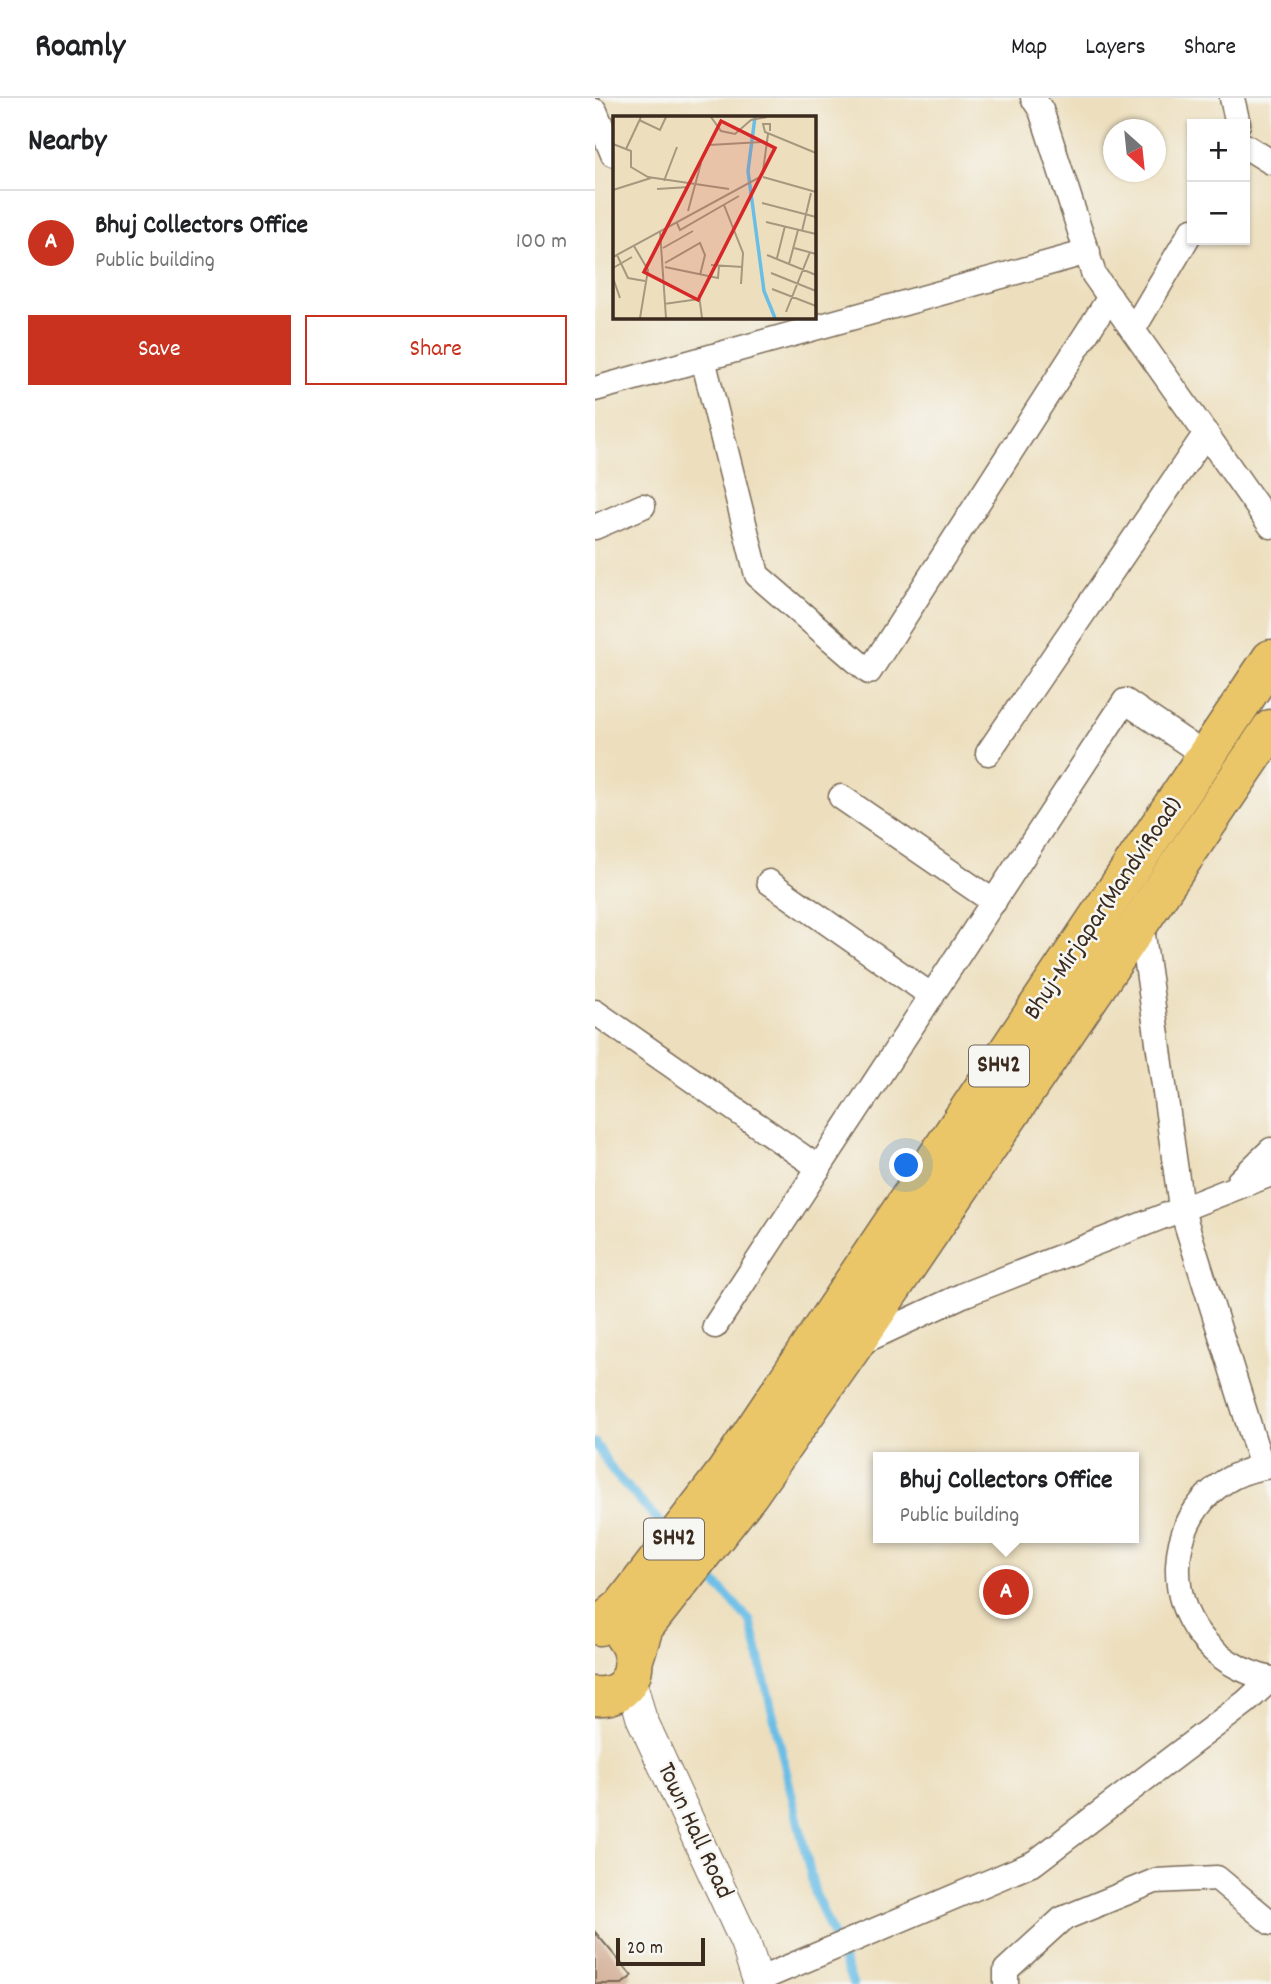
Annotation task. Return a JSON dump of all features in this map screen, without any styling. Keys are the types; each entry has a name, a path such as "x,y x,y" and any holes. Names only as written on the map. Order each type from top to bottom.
{"main road":[{"name":"Bhuj-Mirjapar(MandviRoad)","path":"737,1483 1271,659"},
{"name":"Bhuj-Mirjapar(MandviRoad)","path":"737,1483 852,1347 1271,729"},
{"name":"SH42","path":"615,1652 737,1483"}],"street":[{"path":"607,98 595,108 613,154"},
{"path":"1033,98 1041,110 1094,275 1271,526"},
{"path":"1232,98 1237,119"},
{"path":"1250,149 1271,162"},
{"path":"1133,330 1187,238"},
{"path":"595,389 1088,253"},
{"path":"703,359 757,575 869,672 1110,297"},
{"path":"988,752 1206,433"},
{"path":"595,527 643,506"},
{"path":"715,1326 1125,701 1206,756"},
{"path":"841,797 993,902"},
{"path":"769,882 932,996"},
{"path":"751,1983 1034,1863 1246,1702 1271,1679 1229,1665 1197,1635 1180,1595 1177,1572 1188,1524 1202,1504 1229,1481 1267,1466 1181,1207 1141,921"},
{"path":"595,1012 819,1168"},
{"path":"1234,1186 1271,1150"},
{"path":"852,1347 963,1295 1234,1186 1271,1174"},
{"name":"Town Hall Road","path":"615,1652 641,1717 745,1942 751,1983"},
{"path":"1006,1984 1006,1969 1062,1919 1155,1881 1217,1878 1271,1923"}],"building":[{"path":"595,1932 632,1976 622,1984 595,1984"}],"waterway":[{"path":"595,1443 614,1473 669,1532"},
{"path":"702,1568 751,1622 815,1893 853,1984"}],"place":[{"name":"Bhuj Collectors Office","path":"1006,1592"}]}
